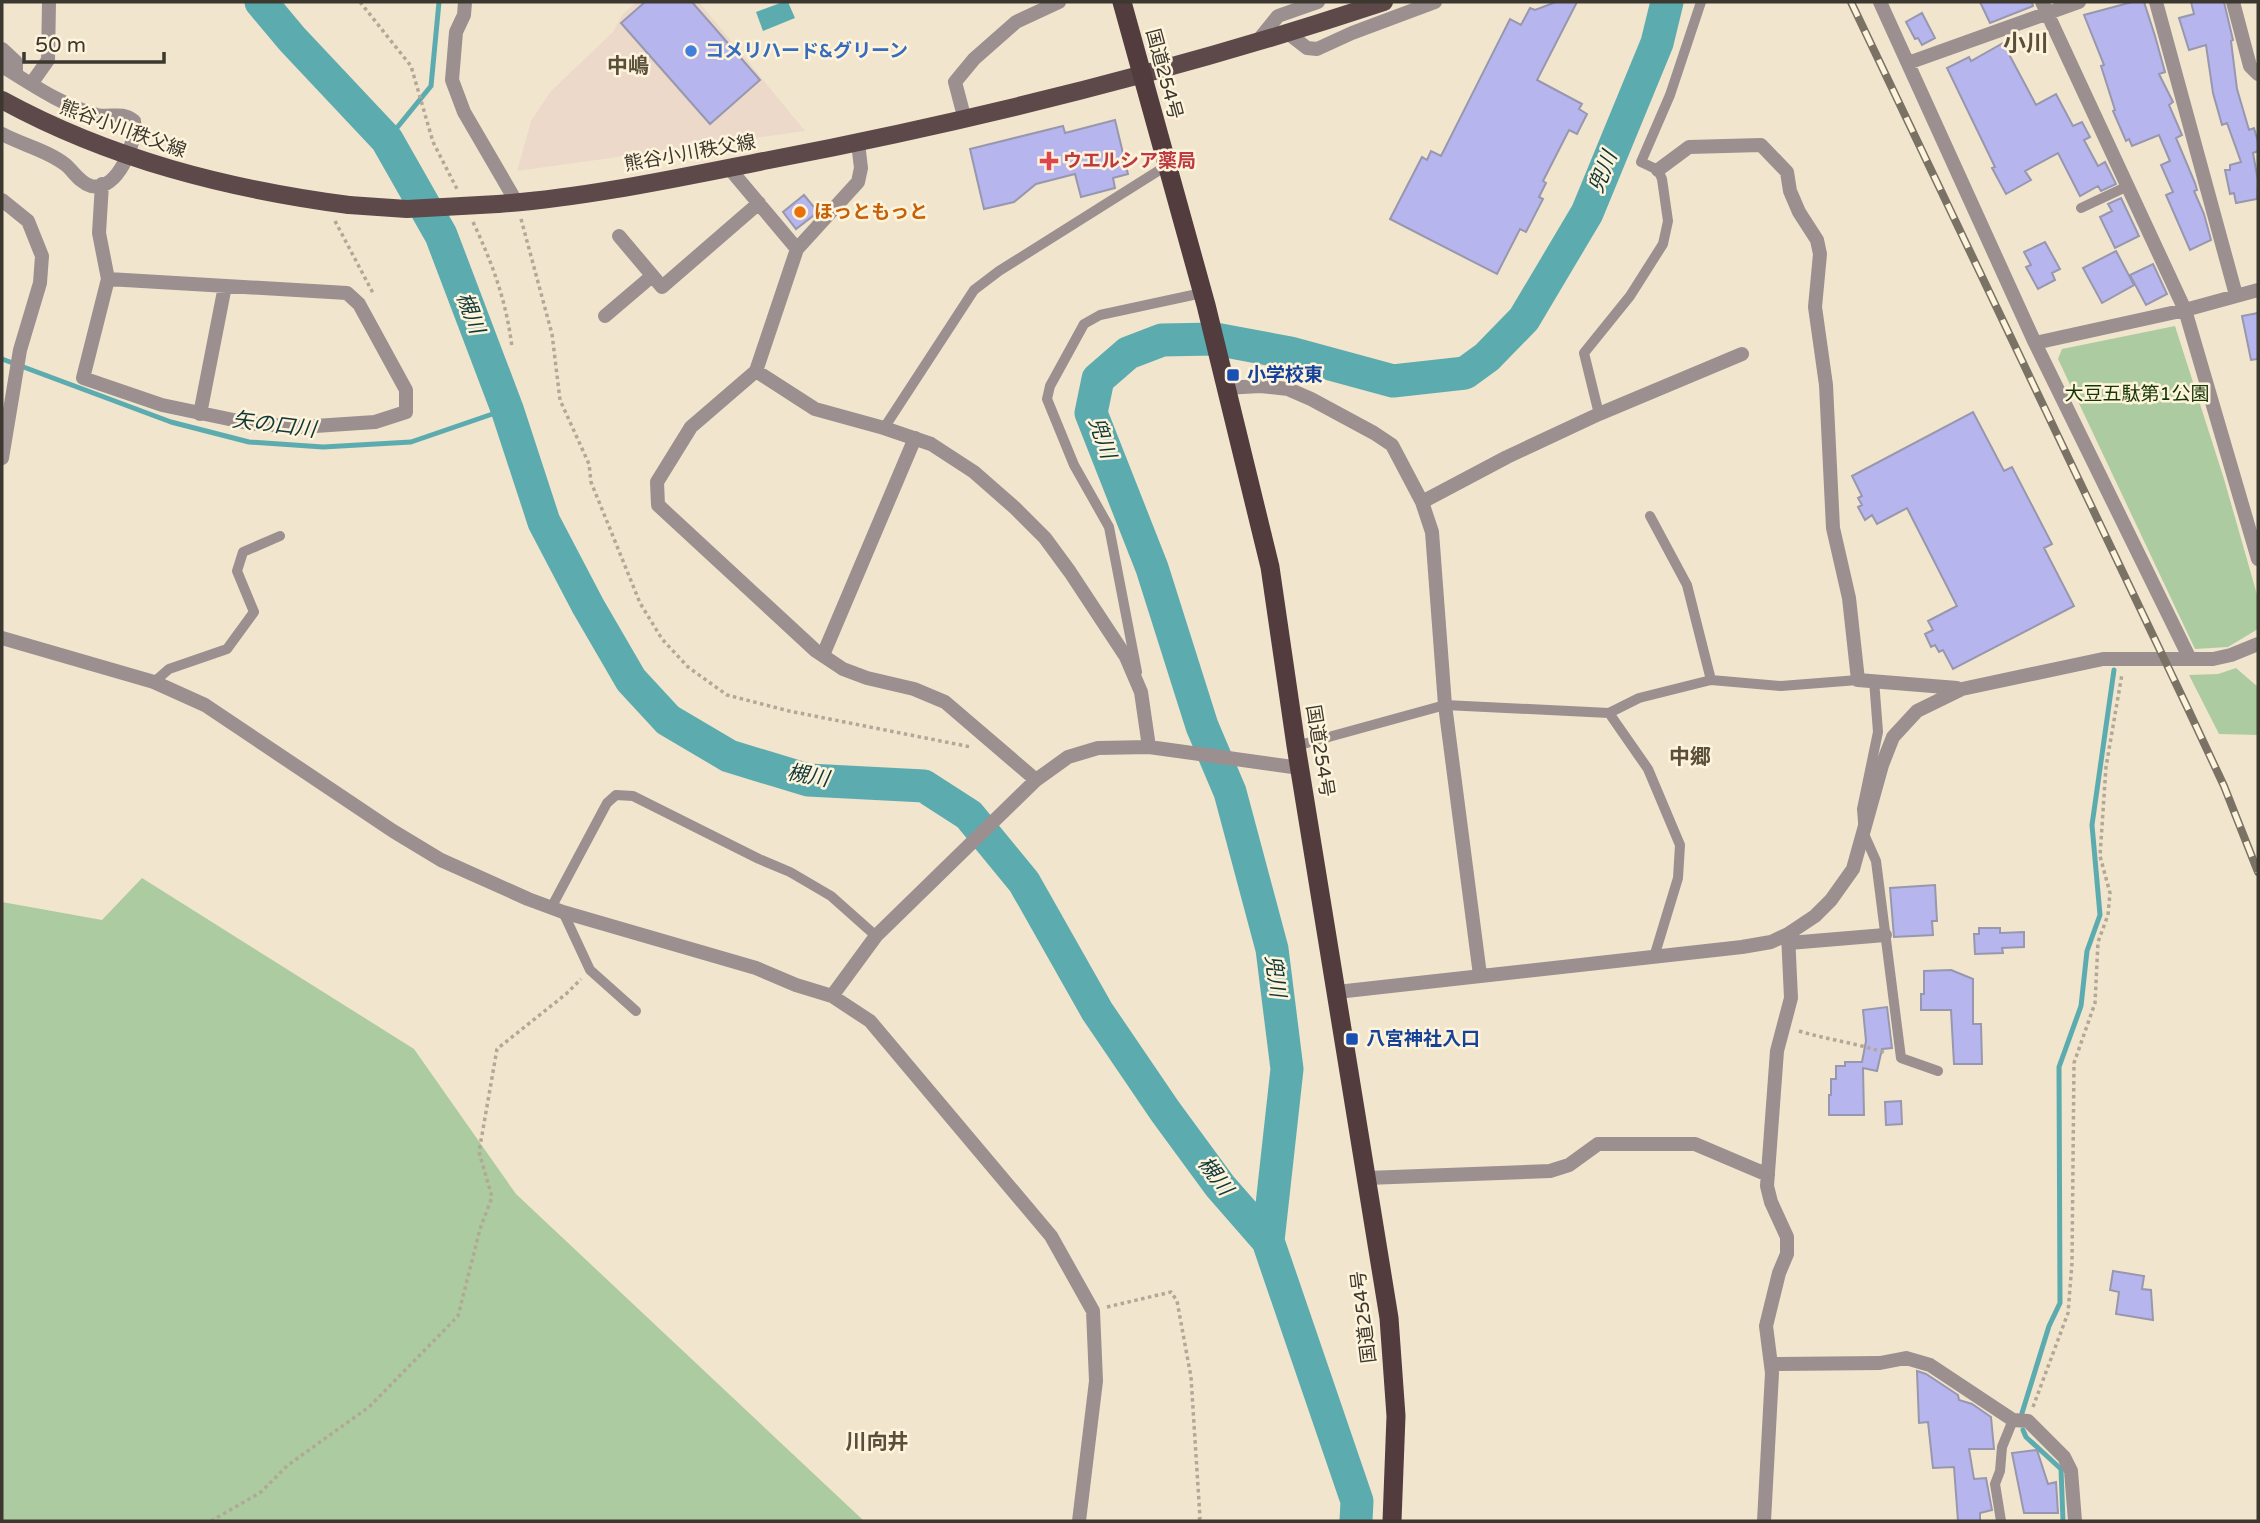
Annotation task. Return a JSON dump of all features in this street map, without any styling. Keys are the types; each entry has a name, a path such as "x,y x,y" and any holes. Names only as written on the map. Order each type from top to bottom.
{"highway":[{"name":"国道254号","path":"1122,2 1204,299 1270,567 1296,746 1389,1318 1396,1416 1392,1521"}],"main road":[{"name":"熊谷小川秩父線","path":"2,100 37,119 128,157 190,176 349,205 407,209 517,203 729,168 965,120 1141,77 1289,34 1384,2"}],"street":[{"path":"31,84 48,60 49,2"},
{"path":"465,2 464,15 457,33 452,80 464,112 517,203"},
{"path":"965,120 956,82 968,66 1016,22 1059,2"},
{"path":"1256,44 1278,16 1318,2"},
{"path":"1289,34 1307,48 1317,49 1435,2"},
{"path":"1880,2 2035,343 2190,659"},
{"path":"1908,63 2044,7 2079,2"},
{"path":"2156,2 2236,295"},
{"path":"2233,2 2250,66 2258,74"},
{"path":"2044,7 2185,310 2258,559"},
{"path":"2,49 16,62 16,74"},
{"path":"2,66 48,94 99,115 127,115 134,121 136,131 128,157 120,170 102,184 93,186 85,183 55,157 3,136"},
{"path":"858,143 861,168 858,182 797,249 756,371 691,427 657,482 658,505 823,655 843,669 867,678 914,689 945,702 1034,783"},
{"path":"1658,170 1689,148 1762,145 1787,172 1790,191 1799,212 1817,240 1820,254 1815,307 1826,385 1833,528 1849,598 1858,680 1962,689"},
{"path":"729,168 797,249"},
{"path":"102,184 99,233 108,279 83,378 162,405 248,423 300,426 375,422 407,412 406,390 359,304 347,293 108,279"},
{"path":"2,200 28,221 42,256 40,283 20,349 2,458"},
{"path":"620,236 662,287 758,203"},
{"path":"605,316 652,276"},
{"path":"200,414 225,286"},
{"path":"2035,343 2185,310 2258,290"},
{"path":"1422,502 1507,457 1599,414 1742,354"},
{"path":"756,371 815,409 931,444 974,472 1045,538 1126,657 1141,692 1156,748"},
{"path":"1225,384 1287,389 1374,433 1392,445 1422,502 1432,532 1445,705 1480,975"},
{"path":"823,655 915,438"},
{"path":"2,638 154,682 205,705 393,831 441,860 557,910 685,946 832,996 870,1021 1051,1236 1093,1311 1096,1381 1079,1521"},
{"path":"1789,939 1831,900 1853,869 1882,765 1893,737 1917,711 1962,689 2104,659 2213,659 2258,644"},
{"path":"832,996 876,936 1034,783 1068,757 1098,748 1156,748 1300,768"},
{"path":"1337,992 1742,947 1789,939 1885,935"},
{"path":"1765,1521 1771,1364 1766,1326 1779,1273 1787,1254 1787,1237 1771,1202 1767,1186 1777,1051 1791,998 1789,939"},
{"path":"1367,1178 1550,1171 1569,1165 1598,1144 1695,1144 1768,1175"},
{"path":"1771,1364 1880,1363 1906,1359 1930,1365 2021,1420 2064,1457 2071,1471 2075,1521"}],"lane":[{"path":"1599,414 1584,353 1630,296 1663,244 1668,221 1662,179 1658,170 1641,162 1670,95 1701,2"},
{"path":"884,428 974,290 999,271 1166,166"},
{"path":"2081,208 2128,186"},
{"path":"1141,692 1109,527 1074,465 1047,399 1050,386 1084,324 1100,315 1204,299"},
{"path":"1650,516 1687,586 1711,680"},
{"path":"154,682 169,668 227,649 254,612 237,571 243,552 280,536"},
{"path":"1296,746 1445,705 1609,713 1639,698 1711,680 1781,686 1858,680"},
{"path":"1874,680 1878,732 1862,809 1864,834 1876,861 1901,1058 1938,1071"},
{"path":"1609,713 1648,769 1680,845 1678,878 1654,957"},
{"path":"636,1011 590,970 557,910 607,803 616,795 633,796 790,872 831,896 876,936"},
{"path":"2001,1521 1995,1484 2000,1471 2002,1447 2021,1420"}],"path":[{"path":"360,2 411,66 433,142 460,194"},
{"path":"330,203 338,229 376,299"},
{"path":"470,217 497,276 512,347"},
{"path":"2021,1420 2068,1313 2072,1263 2074,1063 2095,1003 2098,942 2108,915 2110,893 2100,856 2105,780 2125,658"},
{"path":"211,1521 261,1492 288,1465 369,1407 458,1316 480,1229 492,1197 479,1152 497,1049 566,994 590,970"},
{"path":"1784,1026 1827,1040 1863,1045 1901,1058"},
{"path":"1093,1311 1171,1292 1177,1301 1191,1377 1198,1521"}],"shaded area":[{"path":"636,2 699,2 805,131 517,171 531,121 551,91 613,32 623,14"}],"green space":[{"name":"大豆五駄第1公園","path":"2175,326 2224,479 2258,598 2258,629 2228,647 2195,649 2058,359 2062,349"},
{"path":"2236,668 2258,687 2258,735 2219,734 2189,675 2218,674"},
{"path":"142,878 414,1049 516,1194 864,1521 2,1521 2,902 102,920"}],"water":[{"path":"788,2 795,18 763,31 756,12"}],"building":[{"name":"コメリハード&グリーン","path":"645,2 692,2 760,80 710,124 621,23"},
{"path":"1556,2 1577,2 1537,80 1582,104 1579,109 1587,114 1577,134 1569,130 1543,181 1546,183 1539,197 1543,199 1526,232 1520,229 1497,274 1390,219 1422,157 1427,160 1431,151 1441,156 1510,19 1521,25 1530,8 1535,10"},
{"path":"1980,2 2032,2 2033,6 1990,23"},
{"path":"2132,2 2144,2 2165,72 2159,74 2173,102 2169,105 2182,135 2176,138 2195,183 2197,190 2194,191 2211,240 2190,250 2166,195 2173,192 2161,165 2170,161 2159,135 2132,146 2129,139 2126,141 2113,111 2115,110 2101,66 2104,65 2084,15"},
{"path":"2191,2 2224,2 2233,40 2237,89 2249,130 2254,128 2258,142 2258,151 2253,153 2258,181 2257,199 2236,203 2234,193 2230,194 2225,170 2230,170 2230,165 2241,162 2227,123 2222,125 2213,93 2206,45 2189,50 2179,18 2194,14"},
{"path":"1922,13 1935,38 1922,45 1918,38 1915,39 1906,22"},
{"path":"2003,43 2036,105 2056,94 2073,126 2082,122 2090,137 2084,140 2098,166 2105,162 2116,184 2101,191 2098,186 2080,196 2058,153 2025,171 2031,180 2006,194 1947,68 1969,57 1971,61"},
{"name":"ウエルシア薬局","path":"1115,120 1128,174 1113,178 1115,188 1081,197 1075,174 1036,184 1014,202 984,209 970,149 1063,126 1065,133"},
{"name":"ほっともっと","path":"804,195 818,212 796,229 783,212"},
{"path":"2121,198 2139,236 2115,248 2100,217 2112,211 2108,204"},
{"path":"2045,242 2060,269 2052,273 2055,280 2038,289 2026,267 2031,265 2024,252"},
{"path":"2116,251 2134,285 2102,303 2083,268"},
{"path":"2153,264 2167,294 2146,305 2130,275"},
{"path":"2258,313 2258,359 2251,360 2242,316"},
{"path":"1973,412 2004,471 2012,467 2052,544 2044,548 2074,606 1953,669 1943,650 1939,652 1935,645 1931,647 1925,634 1933,630 1928,621 1957,606 1907,508 1877,524 1872,515 1865,520 1858,507 1862,505 1858,498 1862,496 1852,476"},
{"path":"1935,885 1937,921 1932,921 1933,935 1894,937 1890,888"},
{"path":"1979,928 2000,928 2000,933 2024,932 2024,947 2002,948 2003,953 1975,954 1974,934 1979,934"},
{"path":"1951,970 1973,979 1973,1024 1981,1024 1982,1064 1954,1064 1951,1010 1921,1010 1924,971"},
{"path":"1887,1007 1892,1048 1882,1049 1877,1071 1863,1068 1864,1115 1829,1115 1831,1079 1836,1079 1836,1066 1845,1066 1845,1062 1862,1062 1866,1041 1863,1010"},
{"path":"1901,1101 1902,1124 1886,1125 1885,1102"},
{"path":"2113,1271 2144,1276 2142,1289 2151,1290 2153,1320 2116,1314 2119,1292 2110,1290"},
{"path":"1917,1371 1958,1395 1959,1400 1972,1404 1991,1417 1994,1449 1969,1449 1974,1479 1986,1478 1992,1510 1980,1513 1980,1521 1958,1521 1954,1467 1933,1468 1928,1422 1919,1423"},
{"path":"2037,1450 2048,1484 2056,1482 2058,1513 2024,1513 2012,1453"}],"waterway":[{"name":"槻川","path":"261,2 387,140 441,235 507,409 544,522 631,680 668,720 729,756 808,780 924,786 969,815 1024,882 1097,1011 1220,1186 1268,1241 1357,1501 1356,1521"},
{"path":"387,140 431,86 439,2"},
{"name":"兜川","path":"1268,1241 1287,1069 1272,949 1230,792 1202,726 1152,568 1091,413 1098,379 1128,353 1162,340 1215,339 1290,353 1393,381 1465,373 1487,357 1524,319 1587,213 1657,43 1667,2"},
{"name":"矢の口川","path":"2,359 171,422 249,442 323,447 411,442 507,409"},
{"path":"2022,1413 2049,1326 2060,1303 2059,1067 2081,1006 2087,951 2100,915 2092,825 2114,670"},
{"path":"2023,1430 2026,1437 2061,1469 2063,1521"}],"railway":[{"path":"1851,2 2189,711 2224,786 2258,872"}],"place":[{"name":"コメリハード&グリーン","path":"691,51"},
{"name":"ウエルシア薬局","path":"1049,161"},
{"name":"ほっともっと","path":"800,212"},
{"name":"小学校東","path":"1233,375"},
{"name":"八宮神社入口","path":"1352,1039"}],"district":[{"name":"小川","path":"2026,44"},
{"name":"中嶋","path":"628,66"},
{"name":"中郷","path":"1690,757"},
{"name":"川向井","path":"877,1442"}]}
